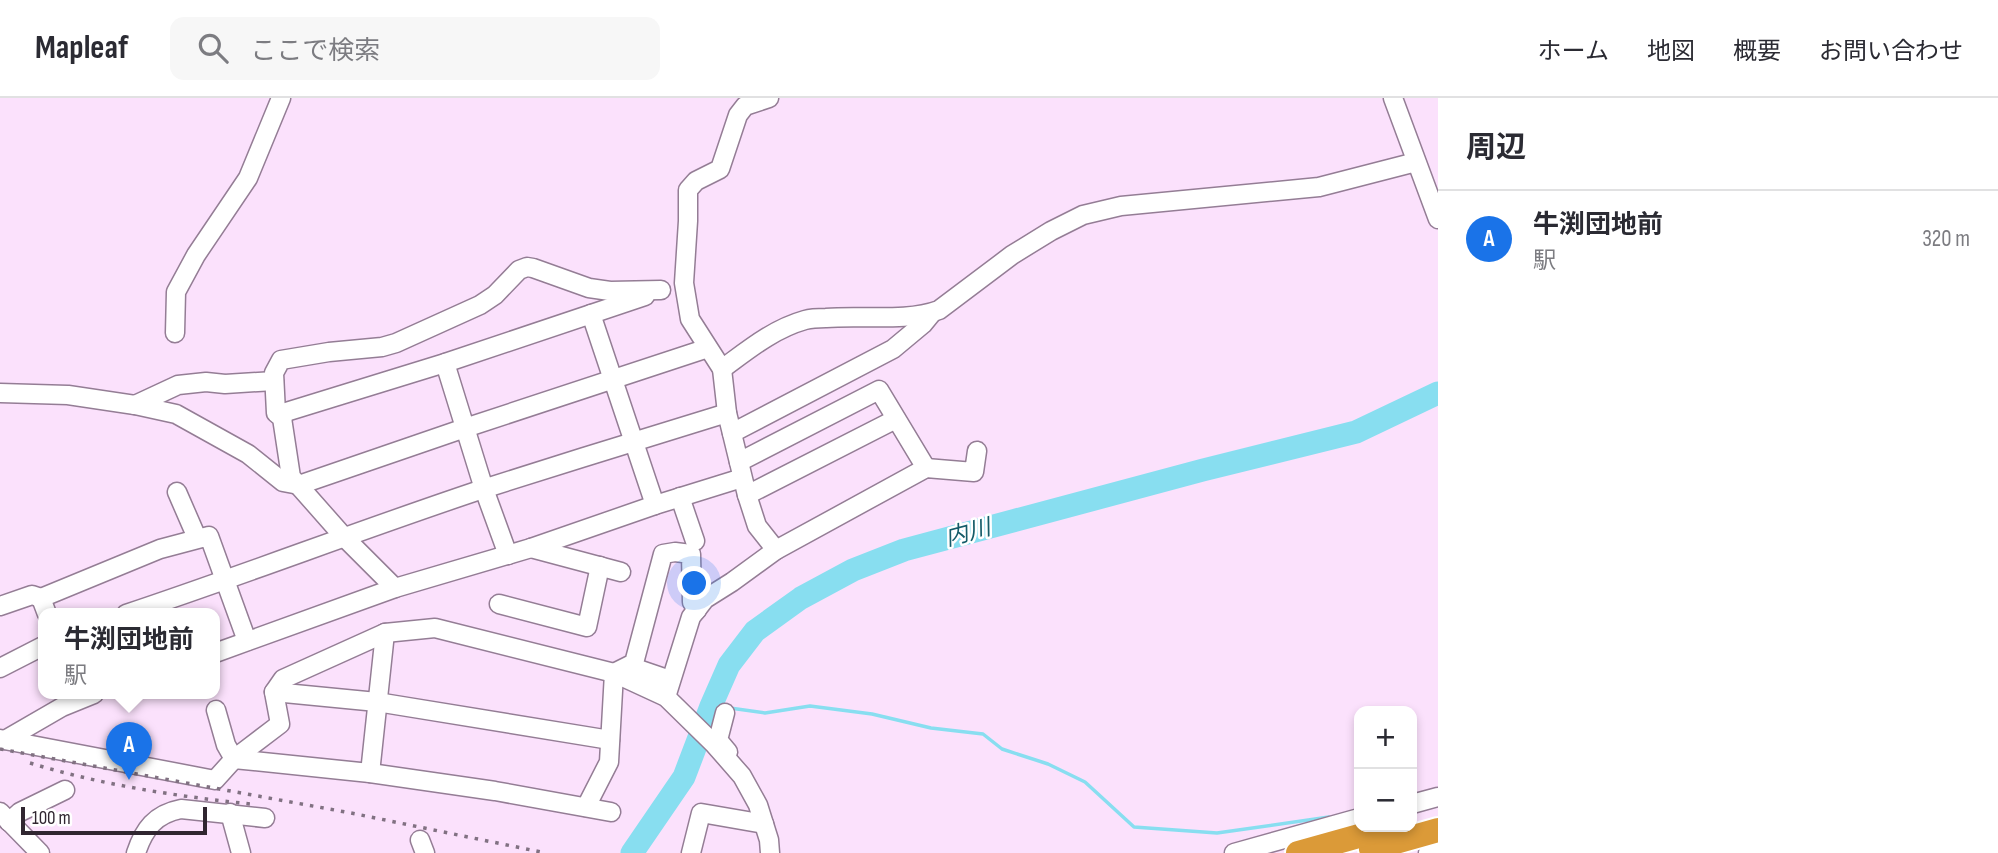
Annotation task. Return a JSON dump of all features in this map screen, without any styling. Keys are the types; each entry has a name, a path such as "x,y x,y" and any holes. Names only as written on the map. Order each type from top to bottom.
{"highway":[{"path":"1417,820 1438,815"},
{"path":"1355,853 1438,830"},
{"path":"1298,853 1373,832"}],"street":[{"path":"175,333 176,292 196,255 248,178 281,98"},
{"path":"769,98 745,106 738,114 720,169 696,181 688,190 684,283 690,319 722,369 727,412 740,470 757,526 776,550"},
{"path":"1393,98 1438,219"},
{"path":"722,369 773,333 807,319 932,313 1012,255 1083,215 1121,206 1319,187 1416,162"},
{"path":"282,418 276,413 274,381 274,373 281,360 396,344 480,305 495,295 519,270 527,267 589,288 610,291 661,290"},
{"path":"395,588 344,537 291,477 282,418 285,412 445,363 684,283"},
{"path":"732,433 893,349 932,313"},
{"path":"591,314 654,505"},
{"path":"0,393 68,395 176,414 248,454 283,482 299,485 708,348"},
{"path":"445,363 484,489 508,555"},
{"path":"135,405 178,385 274,381"},
{"path":"220,651 395,588 531,548 680,497 740,470 879,390 926,468"},
{"path":"144,608 484,489 727,412"},
{"path":"747,495 896,419"},
{"path":"668,688 691,617 705,599 776,550 926,468 974,472 978,451"},
{"path":"177,492 197,538"},
{"path":"680,497 695,541"},
{"path":"0,606 32,595 44,606 160,549 209,536 247,641"},
{"path":"531,548 621,572"},
{"path":"621,670 634,663 663,554 691,554 692,602 697,610"},
{"path":"499,604 587,627 600,566"},
{"path":"3,739 215,780 234,759 280,724 274,692 283,679 385,633 435,628 621,670 668,688 689,720 742,776 758,805 770,853"},
{"path":"370,773 385,633"},
{"path":"0,668 38,649"},
{"path":"586,807 609,762 621,670"},
{"path":"274,692 377,702 610,740"},
{"path":"3,739 74,699"},
{"path":"216,710 226,745 234,759"},
{"path":"725,713 718,740 758,780 758,805"},
{"path":"234,759 370,773 495,791 611,812"},
{"path":"40,853 3,818 65,790"},
{"path":"1417,803 1438,797"},
{"path":"136,853 143,834 150,825 172,811 181,809 265,818"},
{"path":"230,813 241,853"},
{"path":"691,853 701,813 764,824"},
{"path":"1234,853 1354,819"},
{"path":"1428,853 1438,850"}],"waterway":[{"name":"内川","path":"632,853 684,777 729,665 755,631 801,598 853,570 904,550 1356,432 1438,393"},
{"path":"711,706 723,708"},
{"path":"730,708 765,713 810,706 872,714 931,728 983,734 1002,749 1048,764 1085,782 1134,827 1217,833 1329,817"}],"railway":[{"path":"0,749 351,813 546,853"},
{"path":"30,763 139,789 250,804"}],"place":[{"name":"牛渕団地前","path":"129,780"}]}
